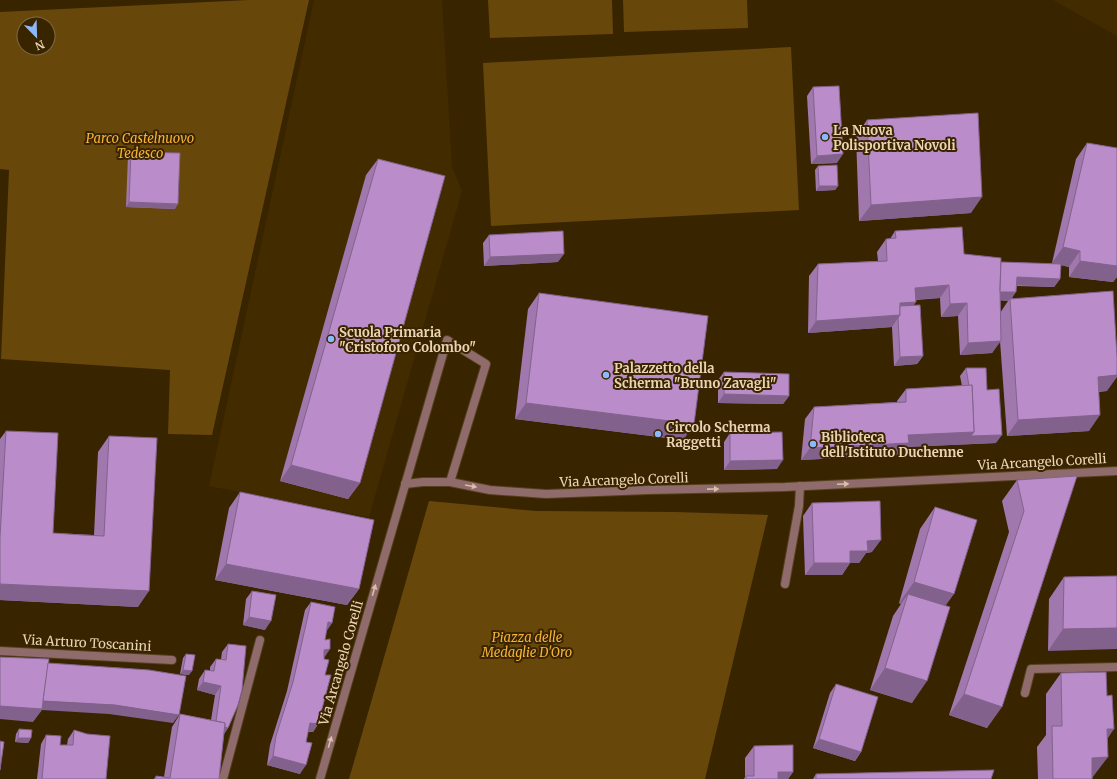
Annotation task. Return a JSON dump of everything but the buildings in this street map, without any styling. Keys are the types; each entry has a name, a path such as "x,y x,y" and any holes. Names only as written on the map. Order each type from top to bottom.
{"street":[{"name":"Via Arcangelo Corelli","path":"320,779 447,340 486,364 450,482"},
{"name":"Via Arcangelo Corelli","path":"405,484 450,482 490,490 546,494 800,486 1117,471"},
{"path":"785,584 799,506 800,486"},
{"path":"224,779 260,640"},
{"name":"Via Arturo Toscanini","path":"0,651 172,660"},
{"path":"1025,693 1031,669 1117,668"}],"shaded area":[{"name":"Scuola Primaria \"Cristoforo Colombo\"","path":"314,0 442,0 452,167 462,191 369,517 209,486"},
{"path":"1053,0 1117,0 1117,36"}],"green space":[{"name":"Parco Castelnuovo Tedesco","path":"249,0 309,0 212,435 168,434 170,370 1,359 9,170 0,169 0,12"},
{"path":"488,0 612,0 613,34 490,38"},
{"path":"623,0 747,0 748,28 624,32"},
{"path":"791,47 799,210 491,226 483,63"},
{"name":"Piazza delle Medaglie D'Oro","path":"429,501 536,511 675,512 768,515 705,779 349,779"}],"place":[{"name":"La Nuova Polisportiva Novoli","path":"825,137"},
{"name":"Scuola Primaria \"Cristoforo Colombo\"","path":"331,339"},
{"name":"Palazzetto della Scherma \"Bruno Zavagli\"","path":"606,375"},
{"name":"Circolo Scherma Raggetti","path":"658,434"},
{"name":"Biblioteca dell'Istituto Duchenne","path":"813,444"}]}
